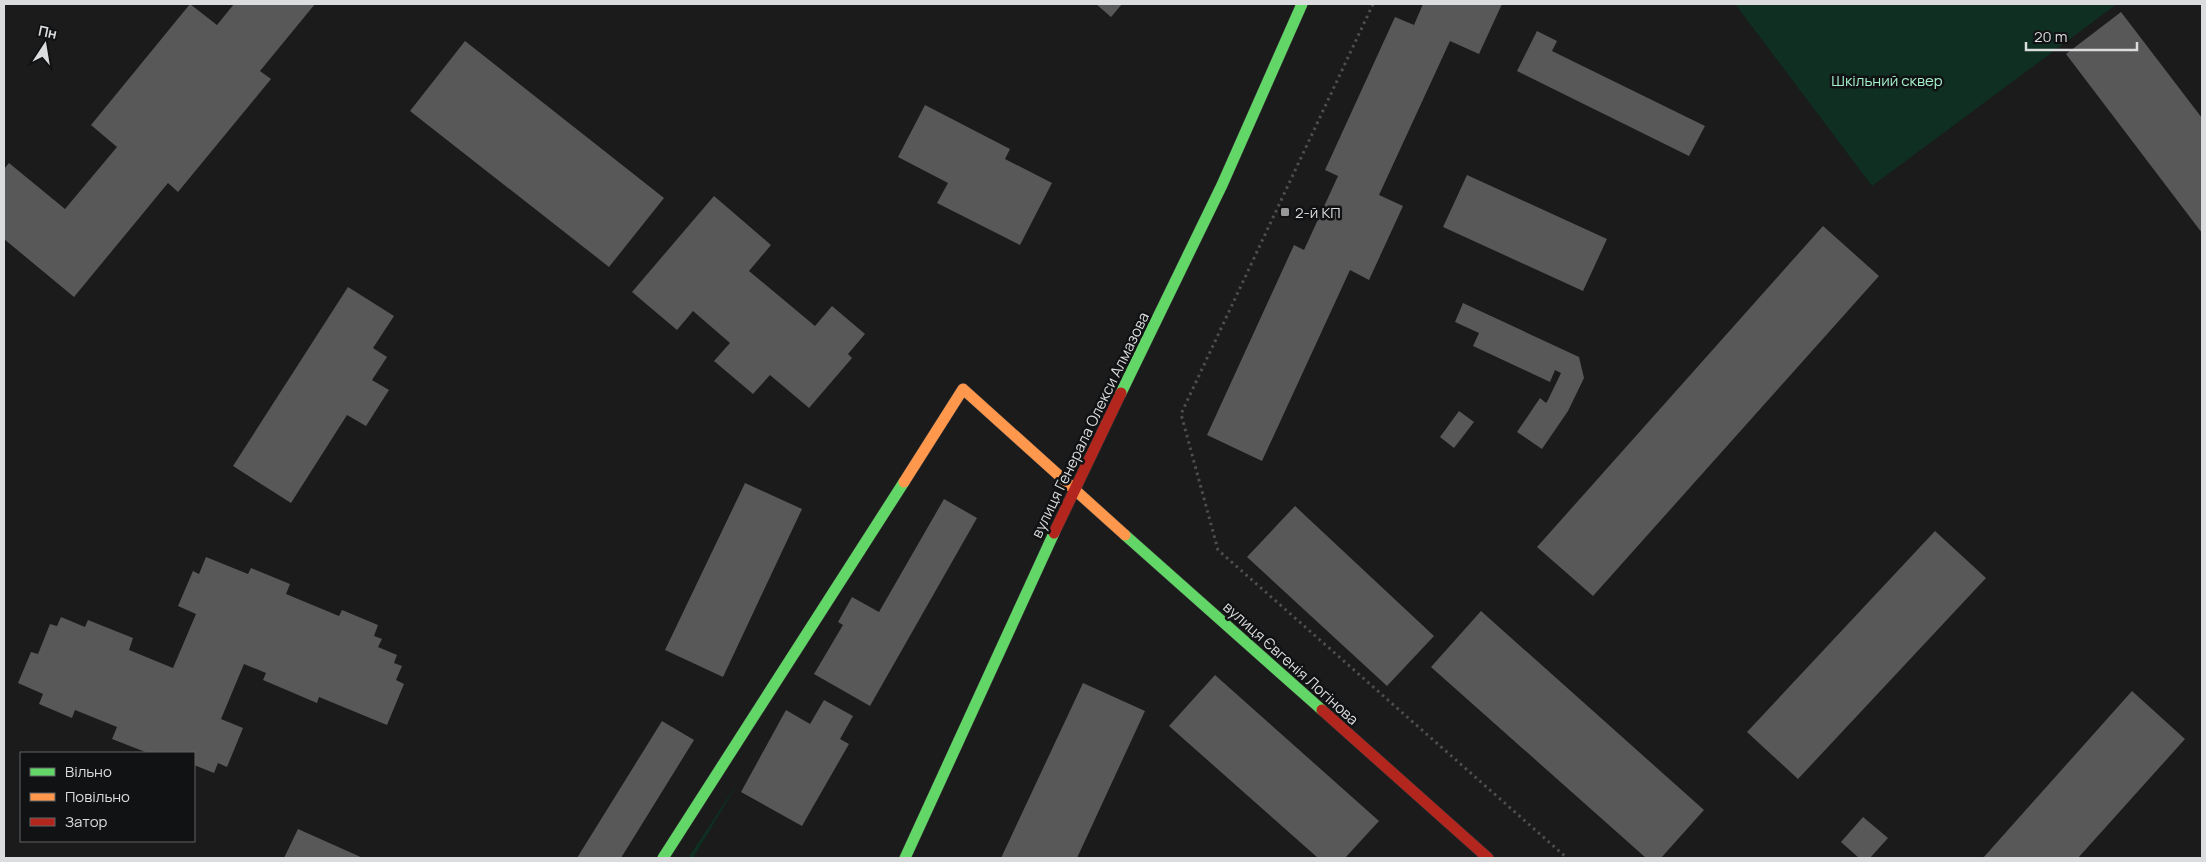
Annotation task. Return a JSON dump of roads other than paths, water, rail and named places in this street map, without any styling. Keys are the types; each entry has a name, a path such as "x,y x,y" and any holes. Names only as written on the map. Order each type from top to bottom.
{"street":[{"name":"вулиця Генерала Олекси Алмазова","path":"905,858 1074,490 1222,186 1302,4"},
{"name":"вулиця Євгенія Логінова","path":"663,858 963,389 1488,858"}],"place":[{"name":"2-й КП","path":"1285,212"}],"park label":[{"name":"Шкільний сквер","path":"1887,80"}]}
